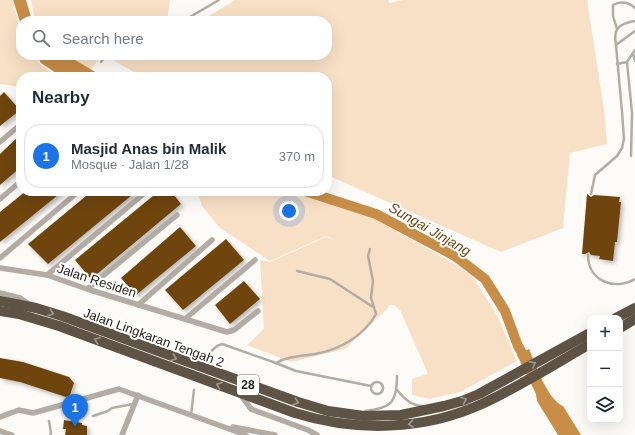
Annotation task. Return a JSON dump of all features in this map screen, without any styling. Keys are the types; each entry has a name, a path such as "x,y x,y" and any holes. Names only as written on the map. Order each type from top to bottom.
{"highway":[{"name":"Jalan Lingkaran Tengah 2","path":"0,301 36,308 298,402 344,414 364,416 401,415 462,401 499,383 587,334"},
{"path":"622,315 635,308"},
{"name":"Jalan Lingkaran Tengah 2","path":"0,311 37,319 59,326 310,417 326,422 363,426 401,425 433,419 466,410 501,394 587,346"},
{"path":"623,326 635,320"}],"street":[{"path":"0,142 16,128"},
{"path":"0,199 16,185"},
{"path":"0,258 73,196"},
{"path":"47,275 140,196"},
{"path":"87,289 177,215"},
{"path":"138,305 212,240"},
{"path":"185,320 255,260"},
{"name":"Jalan Residen","path":"0,268 47,275 87,289 227,332 232,331 258,311"},
{"path":"0,293 20,298 36,308"},
{"path":"0,417 19,410 33,413 116,389 138,395 191,416 246,435"},
{"path":"238,392 251,409 308,430 317,435"},
{"path":"122,435 138,395"},
{"path":"221,426 275,435"},
{"path":"0,431 12,435"}],"lane":[{"path":"192,16 219,0"},
{"path":"591,194 595,175 617,156 622,148 624,139 615,33 617,29 613,16 613,5 620,2 632,5 635,8"},
{"path":"617,29 623,25 635,21"},
{"path":"616,46 635,32"},
{"path":"634,51 635,61"},
{"path":"631,156 632,113 627,62 634,51"},
{"path":"617,64 627,62"},
{"path":"276,363 284,358 317,354 344,346 372,322 376,314 371,298 373,281 368,256 370,249"},
{"path":"588,255 591,269 596,276 603,281 613,285 620,285 629,283 635,279"},
{"path":"297,271 330,278 374,307"},
{"path":"206,359 218,345 222,344 296,371 371,386"},
{"path":"344,414 381,409 392,403 397,390 396,376"},
{"path":"377,382 382,384 382,392 376,394 372,390 371,386 373,383 377,382"},
{"path":"191,416 194,390"},
{"path":"397,390 406,400 411,403 419,406 438,407"},
{"path":"93,416 108,411 112,408 134,404"},
{"path":"49,421 50,435"}],"shaded area":[{"path":"0,0 12,0 16,16 16,60 38,60 41,65 51,72 16,72 16,86 0,84"},
{"path":"13,0 26,0 31,16 18,16"},
{"path":"31,0 170,0 168,16 34,16"},
{"path":"235,0 388,0 389,3 404,0 587,0 604,109 607,144 570,153 563,228 501,252 332,177 332,72 133,72 113,60 332,60 332,16 209,16"},
{"path":"39,60 70,60 88,72 54,72 41,63"},
{"path":"75,60 99,60 90,70"},
{"path":"199,196 311,196 359,210 449,261 472,276 497,315 517,361 460,392 429,399 412,395 412,379 428,374 400,310 394,305 388,305 389,307 345,349 291,362 247,345 264,329 260,260 270,262 326,237 338,241 326,236 270,261 219,227 202,206"},
{"path":"529,349 547,389 557,402 563,406 581,435 558,435 537,401 536,394 517,355"}],"building":[{"path":"4,92 16,106 16,113 0,126 0,96"},
{"path":"16,139 16,171 0,185 0,154"},
{"path":"587,194 591,197 594,195 620,197 619,202 621,202 617,242 615,242 613,261 599,259 600,256 591,255 589,252 582,254"},
{"path":"20,196 57,196 0,242 0,212"},
{"path":"86,196 131,196 48,264 28,244"},
{"path":"153,196 175,196 181,204 91,279 75,260"},
{"path":"180,227 196,246 136,295 121,278"},
{"path":"226,239 244,260 183,310 165,290"},
{"path":"244,281 260,299 230,324 215,305"},
{"path":"0,358 23,362 69,377 74,383 70,395 66,397 20,382 0,378"},
{"path":"64,420 82,423 82,425 87,426 87,435 65,435 66,429 63,429"}],"waterway":[{"name":"Sungai Jinjang","path":"65,60 86,72"},
{"name":"Sungai Jinjang","path":"320,196 376,214 455,256 485,279 505,311 518,346 529,365"}],"place":[{"name":"Masjid Anas bin Malik","path":"75,427"}]}
